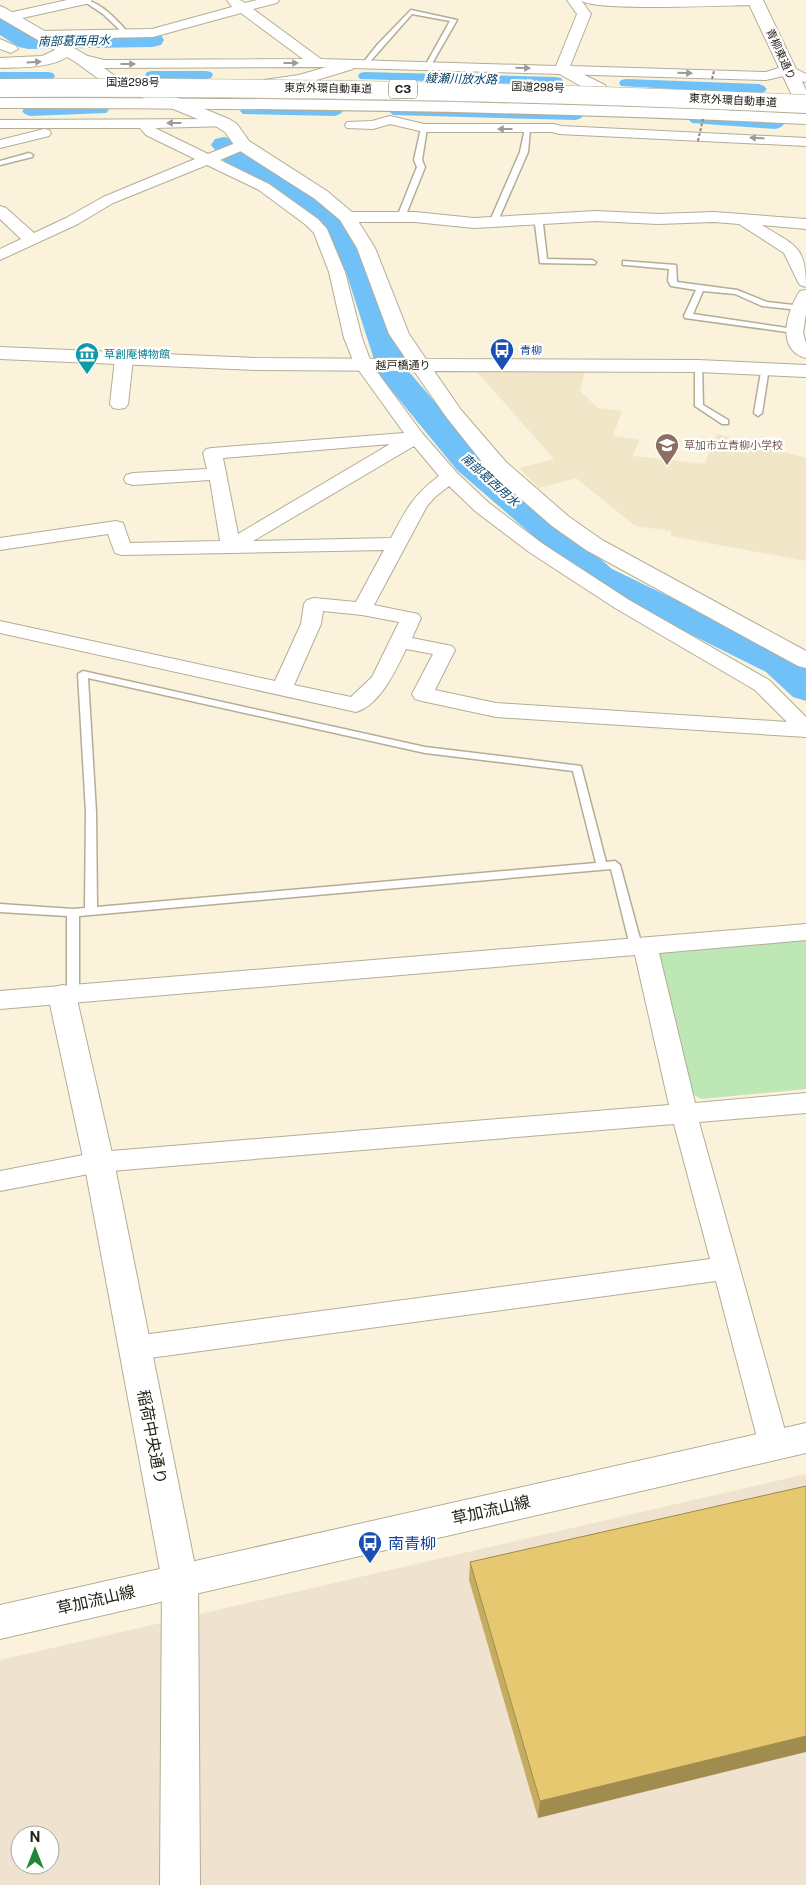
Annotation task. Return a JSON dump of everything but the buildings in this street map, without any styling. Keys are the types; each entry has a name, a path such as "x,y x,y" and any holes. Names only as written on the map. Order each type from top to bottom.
{"main road":[{"name":"青柳東通り","path":"755,0 805,105"},
{"path":"5,14 69,52 113,82 172,102 223,123 231,128 243,145 321,195 347,217 366,248 399,334 416,365 480,448 516,483 560,521 594,546 806,661"},
{"path":"0,63 40,62 69,52"},
{"path":"270,83 300,80 347,66"},
{"path":"562,69 599,89"},
{"name":"国道298号","path":"0,83 270,83 599,89 805,105"},
{"name":"東京外環自動車道","path":"0,88 199,87 454,90 638,95 805,105"},
{"name":"東京外環自動車道","path":"0,98 207,97 462,101 669,107 805,105"},
{"name":"国道298号","path":"0,103 355,104 657,112 806,119"},
{"path":"355,104 390,120"},
{"path":"554,128 657,112"},
{"name":"越戸橋通り","path":"0,353 256,364 698,366 806,371"},
{"name":"稲荷中央通り","path":"68,995 98,1162 180,1582 180,1885"},
{"name":"草加流山線","path":"0,1622 790,1442"}],"street":[{"path":"5,14 85,0"},
{"path":"40,35 153,33 238,4 272,0"},
{"path":"562,69 584,14 574,0"},
{"path":"588,0 612,3 755,0"},
{"path":"238,4 318,63"},
{"path":"69,52 104,64 318,63 347,66 365,64 766,76 782,74 788,69 799,77 806,78"},
{"path":"352,125 373,126 390,120 424,128 554,128 559,130 806,142"},
{"path":"144,123 151,132 208,158 264,187 312,222 322,232 337,272 353,338 368,365 416,436 450,477 482,507 536,548 622,604 762,685 806,729"},
{"path":"0,124 223,123"},
{"path":"0,144 46,132 54,124"},
{"path":"0,255 87,214 108,200 243,145"},
{"path":"0,211 32,240"},
{"path":"347,217 401,217 474,224 596,216 658,219 714,217 806,224"},
{"path":"741,219 787,246 791,250 806,282"},
{"path":"803,301 794,322 794,331 799,349 806,354"},
{"path":"119,404 124,359"},
{"path":"230,546 218,474 212,453 416,436"},
{"path":"230,546 416,436"},
{"path":"133,480 218,474"},
{"path":"362,609 419,504 428,493 450,477"},
{"path":"0,544 116,527 122,549 396,544"},
{"path":"0,627 356,705 381,680 411,618 362,609 314,604 311,624 282,688"},
{"path":"399,642 445,650 422,694 496,710 806,729"},
{"path":"0,1000 806,932"},
{"path":"641,945 727,1268 790,1442"},
{"path":"0,1181 98,1162 806,1103"},
{"path":"135,1348 370,1314 727,1268"}],"lane":[{"path":"85,0 105,13 126,33"},
{"path":"365,64 380,45 412,12 454,20 428,66"},
{"path":"401,217 421,167 418,160 424,128"},
{"path":"493,222 524,152 527,129"},
{"path":"0,163 29,155"},
{"path":"535,219 539,224 543,260 592,262"},
{"path":"626,263 673,267 672,281 674,284 700,289 736,292 765,304 803,301"},
{"path":"700,289 688,316 794,331"},
{"path":"698,366 699,406 725,422"},
{"path":"758,413 765,368"},
{"path":"91,911 91,812 83,674 425,750 578,768 602,866"},
{"path":"0,908 73,913 615,865 641,945"},
{"path":"68,995 73,913"}],"shaded area":[{"name":"草加市立青柳小学校","path":"476,371 585,371 580,391 598,408 622,411 613,436 639,440 633,456 704,464 717,434 806,458 806,561 671,536 671,531 635,526 576,478 539,488 519,468 554,459"},
{"path":"806,1474 806,1885 0,1885 0,1660"}],"green space":[{"path":"806,938 806,1089 702,1099 690,1093 654,949"}],"waterway":[{"name":"南部葛西用水","path":"0,25 28,42 152,40"},
{"name":"綾瀬川放水路","path":"152,75 206,75"},
{"name":"綾瀬川放水路","path":"0,76 48,76"},
{"name":"綾瀬川放水路","path":"365,76 556,81"},
{"name":"綾瀬川放水路","path":"626,83 759,89"},
{"name":"綾瀬川放水路","path":"30,111 101,110"},
{"name":"綾瀬川放水路","path":"248,111 335,111"},
{"name":"綾瀬川放水路","path":"398,112 576,115"},
{"name":"綾瀬川放水路","path":"697,120 776,124"},
{"name":"南部葛西用水","path":"224,145 236,157 323,209 361,272 395,375 469,463 600,576 779,664 806,689"}],"place":[{"name":"青柳","path":"502,371"},
{"name":"草創庵博物館","path":"87,375"},
{"name":"草加市立青柳小学校","path":"667,466"},
{"name":"南青柳","path":"370,1564"}]}
